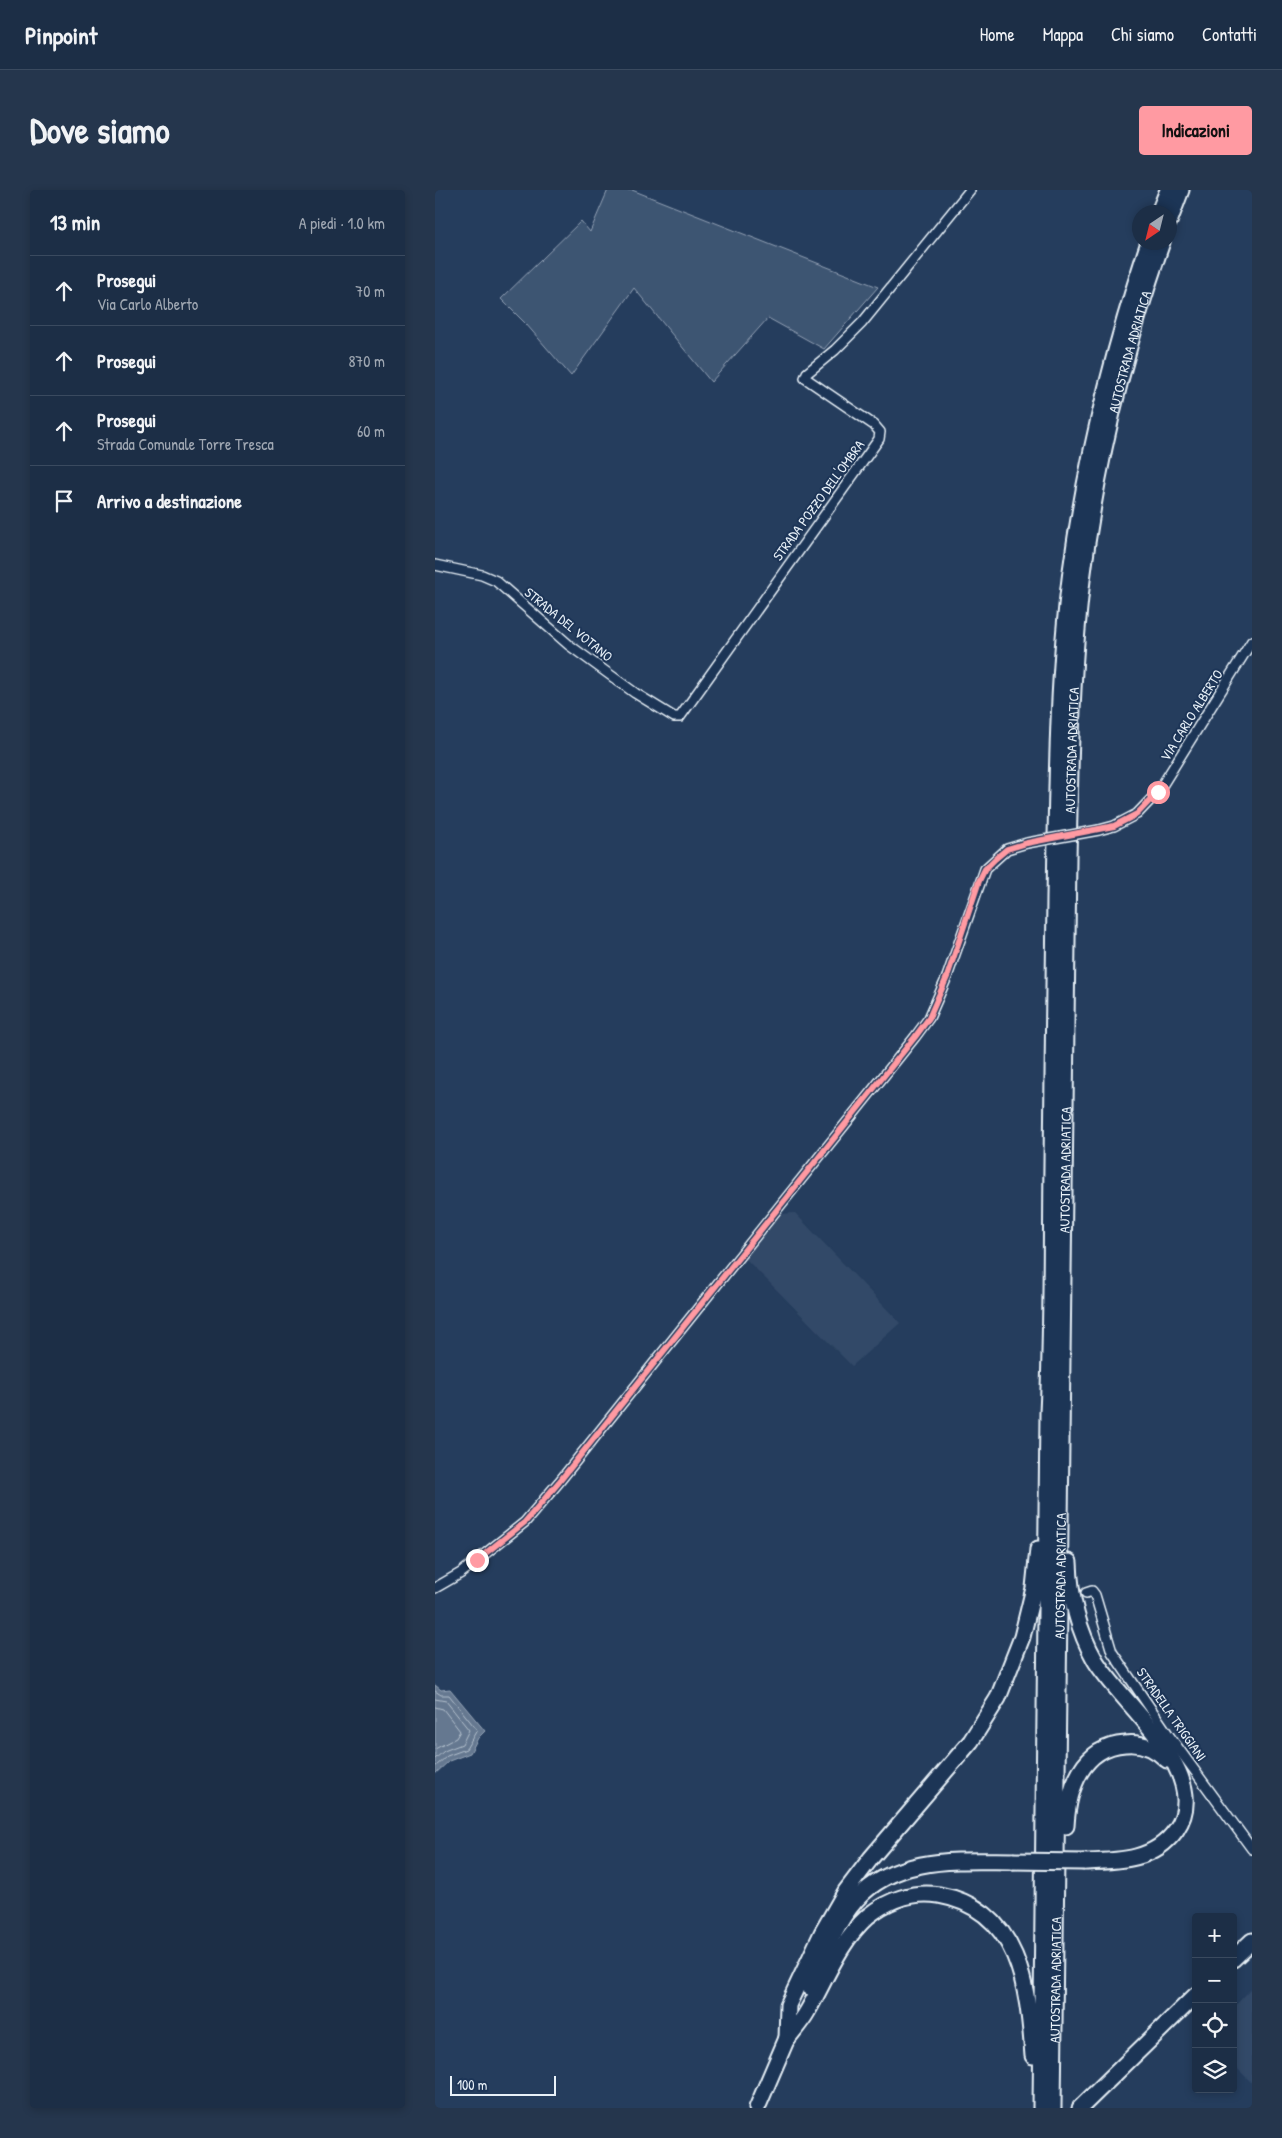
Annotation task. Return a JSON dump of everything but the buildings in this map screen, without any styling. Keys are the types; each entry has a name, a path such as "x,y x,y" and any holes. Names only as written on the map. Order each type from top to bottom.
{"highway":[{"path":"1162,205 1168,190"},
{"path":"1175,205 1181,190"},
{"name":"AUTOSTRADA ADRIATICA","path":"1041,2108 1049,1413 1052,1326 1052,1085 1057,776 1064,637 1080,509 1097,420 1115,352 1147,250"},
{"name":"AUTOSTRADA ADRIATICA","path":"1053,2108 1067,858 1077,628 1094,495 1132,336 1159,250"},
{"path":"757,2108 833,1936 856,1900 870,1888 902,1869 931,1863 1084,1862 1117,1861 1136,1858 1157,1850 1179,1826 1185,1804 1185,1791 1180,1775 1165,1748 1101,1669 1087,1646 1076,1609 1070,1581 1067,1380 1063,1327"},
{"path":"787,2039 788,2005 833,1913 871,1858 971,1741 987,1717 1007,1679 1022,1637 1037,1568 1041,1488 1049,1413"},
{"path":"1055,1978 1067,1810 1069,1797 1077,1776 1087,1760 1096,1754 1107,1747 1127,1743 1139,1744 1153,1749 1165,1758 1180,1775"},
{"path":"787,2039 807,2013 828,1970 845,1943 869,1916 884,1905 901,1897 920,1894 960,1899 993,1922 1003,1934 1020,1969 1030,2017 1033,2108"},
{"path":"1234,1958 1252,1941"},
{"path":"1237,1967 1252,1953"},
{"path":"1080,2108 1192,1999"},
{"path":"1093,2108 1192,2012"}],"street":[{"name":"STRADA POZZO DELL'OMBRA","path":"680,717 879,439 880,432 875,425 805,378 807,373 835,350 862,323 970,190"},
{"name":"STRADA DEL VOTANO","path":"435,565 482,575 496,580 569,645 635,694 674,717 680,717"},
{"name":"VIA CARLO ALBERTO","path":"435,1588 461,1573 525,1522 915,1037 929,1018 947,977 985,869 1007,849 1027,843 1099,830 1120,824 1137,814 1158,792 1252,642"},
{"name":"STRADELLA TRIGGIANI","path":"1086,1593 1092,1591 1095,1595 1113,1652 1170,1737 1252,1849"}],"shaded area":[{"path":"608,190 632,190 878,287 824,349 768,318 711,382 634,288 571,376 526,324 501,299 581,221 590,232"},
{"path":"795,1213 900,1323 852,1366 745,1258 782,1214"},
{"path":"1252,1988 1252,2083 1237,2068 1237,2004"}],"water":[{"path":"435,1685 441,1690 450,1689 485,1731 478,1738 470,1753 449,1761 435,1774"}],"route":[{"path":"477,1560 525,1522 559,1482 929,1018 947,977 979,881 985,869 1007,849 1027,843 1114,826 1137,814 1158,792"}]}
